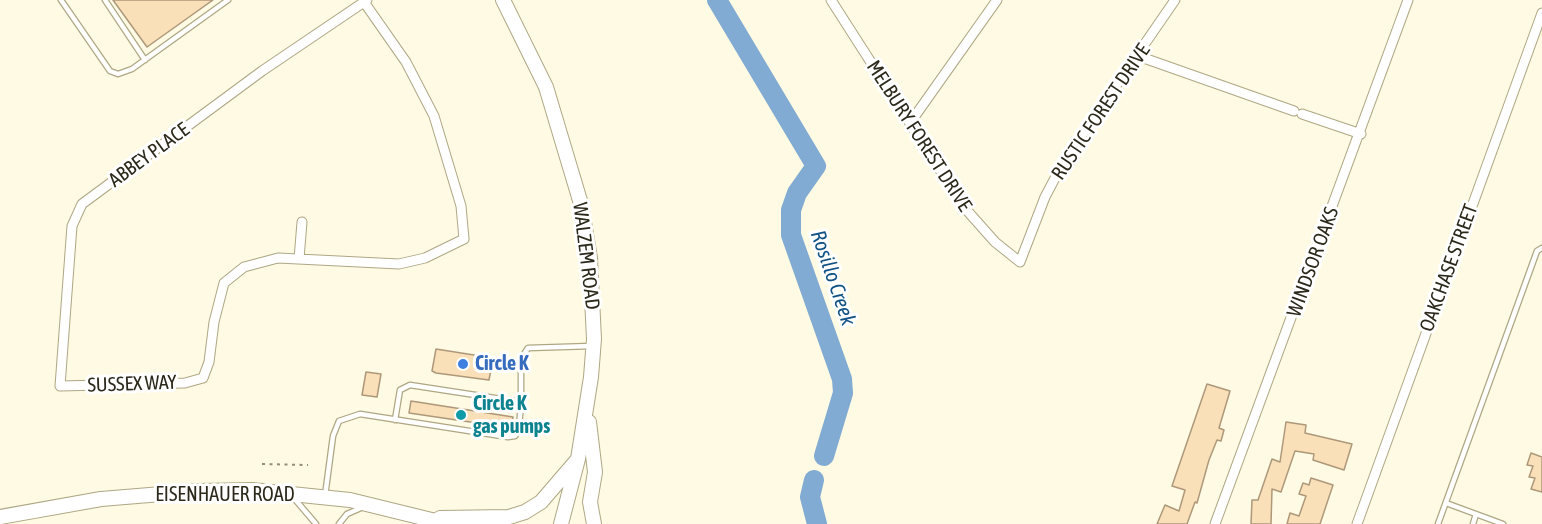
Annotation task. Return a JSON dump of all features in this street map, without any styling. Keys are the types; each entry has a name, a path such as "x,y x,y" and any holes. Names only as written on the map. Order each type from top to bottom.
{"main road":[{"name":"WALZEM ROAD","path":"503,0 546,87 581,204 590,258 593,346 587,403 578,459 561,524"},
{"path":"587,403 595,472 591,502 594,524"},
{"path":"434,521 509,516 525,512 541,502 578,459"},
{"name":"EISENHAUER ROAD","path":"0,517 47,507 159,494 252,490 324,496 368,504 448,524"}],"street":[{"name":"MELBURY FOREST DRIVE","path":"831,0 963,206 995,242 1020,262"},
{"path":"910,123 997,0"},
{"name":"RUSTIC FOREST DRIVE","path":"1020,262 1045,197 1064,161 1175,0"},
{"name":"WINDSOR OAKS","path":"1215,524 1361,134 1408,0"},
{"path":"211,387 203,378 209,362 214,322 224,283 244,267 278,258 399,264 425,258 464,240 461,206 434,116 406,62 366,1"},
{"name":"ABBEY PLACE","path":"60,386 72,226 82,204 262,71 366,1"},
{"name":"OAKCHASE STREET","path":"1357,524 1542,13"},
{"path":"1138,56 1361,134"},
{"path":"299,259 302,222"},
{"name":"SUSSEX WAY","path":"60,386 185,382 203,378"}],"lane":[{"path":"61,0 110,71 118,74 132,69 228,0"},
{"path":"105,0 145,60"},
{"path":"1438,524 1537,251 1542,248"},
{"path":"324,496 333,435 339,421 360,414 508,437 515,436 519,429 521,359 528,348 593,346"},
{"path":"395,420 400,390 410,385 521,402"},
{"path":"289,493 316,524"},
{"path":"1446,503 1503,524"},
{"path":"339,524 347,514 368,504"},
{"path":"1473,524 1476,514"}],"path":[{"path":"262,464 308,465"}],"building":[{"path":"113,0 213,0 147,47"},
{"name":"Circle K","path":"436,349 493,358 489,380 432,371"},
{"path":"366,372 381,374 377,397 362,395"},
{"path":"1207,384 1230,391 1219,428 1224,430 1221,441 1217,440 1197,503 1195,502 1187,524 1157,524 1165,505 1179,511 1185,490 1172,486"},
{"name":"Circle K gas pumps","path":"411,401 513,417 511,428 409,413"},
{"path":"1286,422 1306,425 1305,433 1352,444 1344,470 1313,460 1314,454 1295,451 1281,492 1272,489 1271,524 1251,524 1252,500 1258,500 1272,459 1280,462"},
{"path":"1531,453 1542,457 1542,492 1531,489 1535,478 1529,477 1533,466 1527,465"},
{"path":"1311,478 1333,485 1320,524 1287,524 1290,513 1299,516 1306,496 1299,494 1303,483 1309,485"}],"waterway":[{"name":"Rosillo Creek","path":"717,0 816,166 797,193 791,210 791,235 842,379 843,393 824,456"},
{"name":"Rosillo Creek","path":"814,480 810,497 817,524"}],"place":[{"name":"Circle K","path":"463,364"},
{"name":"Circle K gas pumps","path":"461,415"}]}
